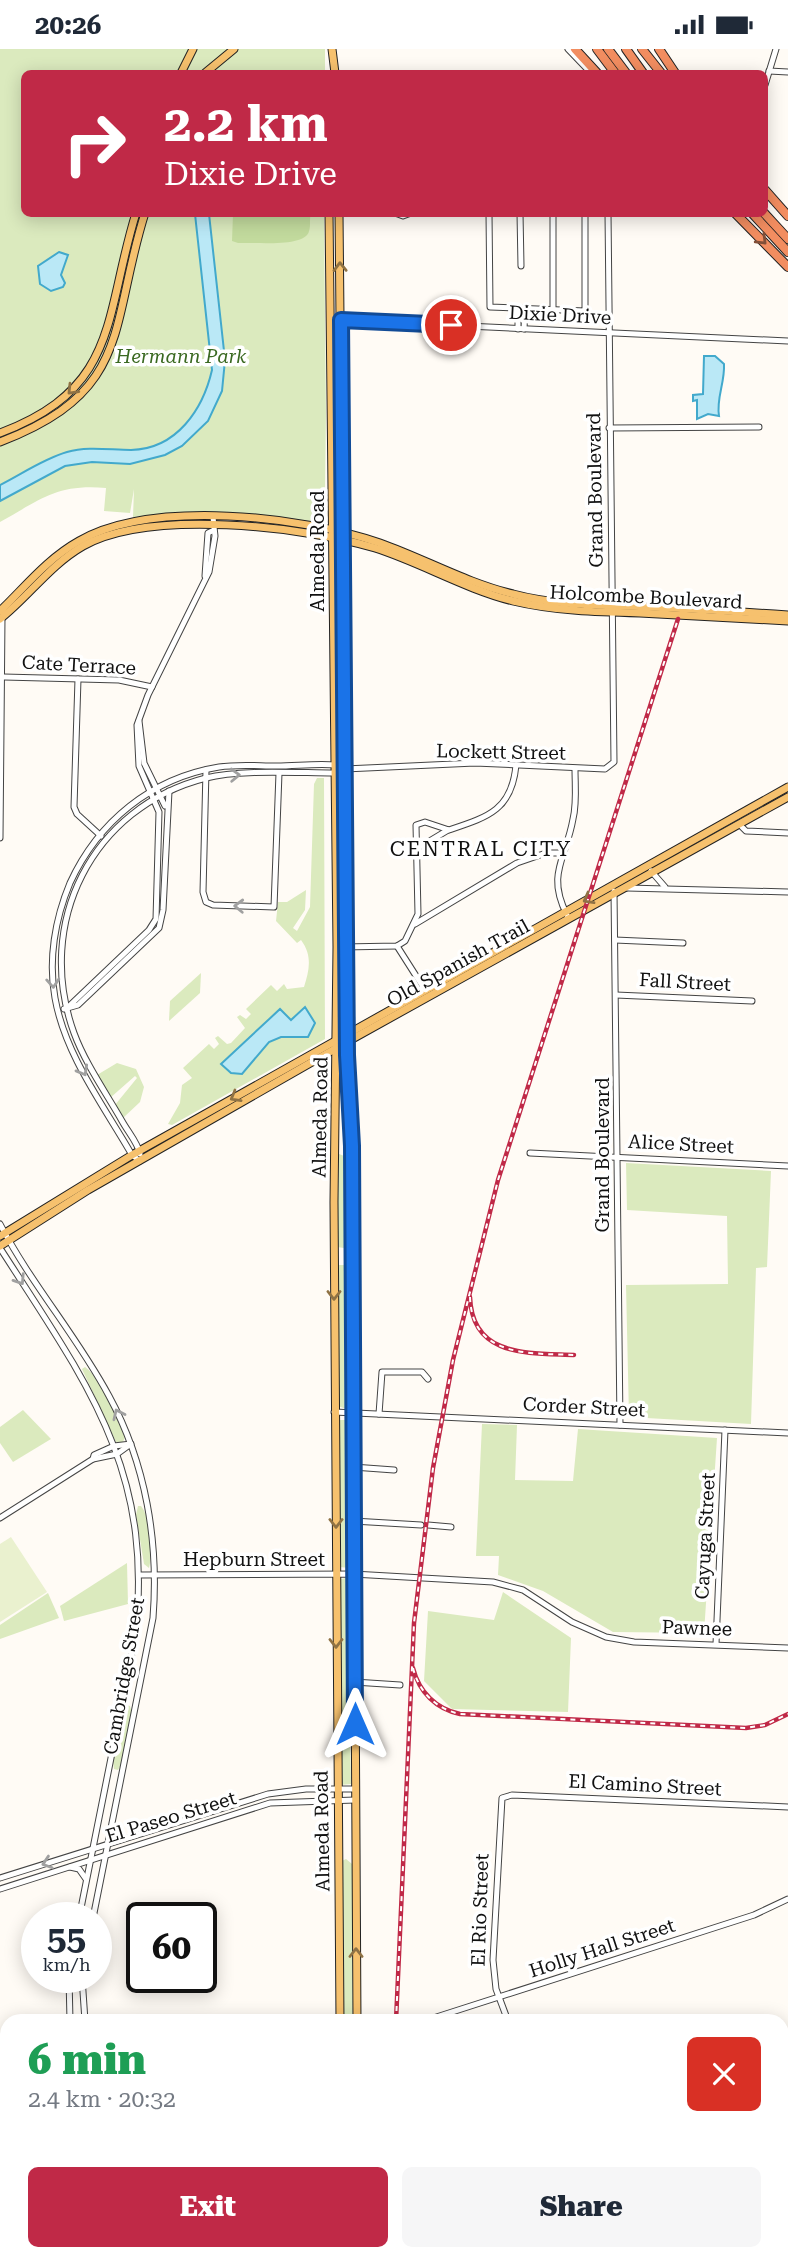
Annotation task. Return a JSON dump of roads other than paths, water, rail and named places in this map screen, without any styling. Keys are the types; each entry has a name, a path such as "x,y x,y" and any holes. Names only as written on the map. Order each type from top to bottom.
{"highway":[{"path":"575,49 594,70"},
{"path":"597,49 613,70"},
{"path":"608,49 624,70"},
{"path":"626,49 641,70"},
{"path":"642,49 659,70"},
{"path":"659,49 673,70"},
{"path":"768,192 788,216"},
{"path":"739,217 788,267"},
{"path":"755,217 788,252"},
{"path":"768,217 788,239"}],"main road":[{"path":"182,70 192,49"},
{"path":"208,70 234,49"},
{"path":"330,70 332,49"},
{"path":"332,49 335,70"},
{"path":"0,433 39,416 61,401 85,375 105,340 135,217"},
{"path":"0,442 44,423 70,405 95,377 113,345 144,217"},
{"name":"Almeda Road","path":"329,217 337,947 334,1412 340,2014"},
{"name":"Almeda Road","path":"339,217 347,1042 352,1146 357,2014"},
{"path":"105,340 113,345"},
{"path":"332,401 342,401"},
{"name":"Holcombe Boulevard","path":"1,613 43,567 93,534 163,516 213,525 333,539 342,537"},
{"name":"Holcombe Boulevard","path":"213,525 334,530 342,537 457,582 512,601 556,609 788,615"},
{"name":"Holcombe Boulevard","path":"612,609 788,621"},
{"name":"Old Spanish Trail","path":"728,825 739,824 788,787"},
{"name":"Old Spanish Trail","path":"0,1247 4,1236 267,1089 404,1006 511,952 624,889 679,853 771,801 788,797"},
{"name":"Old Spanish Trail","path":"453,979 506,945 613,884 648,865 679,853"},
{"path":"506,945 511,952"},
{"name":"Old Spanish Trail","path":"67,1199 140,1150 337,1038 404,1006"},
{"path":"262,1081 267,1089"},
{"path":"201,1116 206,1123"},
{"path":"335,1146 352,1146"},
{"path":"334,1255 351,1255"},
{"path":"339,1854 356,1855"}],"street":[{"path":"568,49 588,70"},
{"path":"768,74 776,49"},
{"path":"769,71 788,72"},
{"path":"489,217 489,307 585,310 585,217"},
{"path":"520,217 521,266"},
{"path":"553,217 553,309"},
{"name":"Grand Boulevard","path":"608,217 613,765"},
{"path":"521,329 522,308"},
{"name":"Dixie Drive","path":"330,320 788,341"},
{"path":"609,428 759,427"},
{"path":"167,809 155,793 137,757 139,721 152,687 205,576 208,533 213,525"},
{"path":"0,838 4,677 1,613"},
{"name":"Cate Terrace","path":"4,677 119,680 152,687"},
{"path":"78,679 74,807 77,814 105,840"},
{"name":"Lockett Street","path":"334,768 457,763 605,769 613,765"},
{"path":"418,848 449,829 503,804 513,789 516,765"},
{"path":"140,1161 132,1155 75,1056 58,1011 52,955 56,925 75,874 99,834 133,802 155,793 179,778 206,770 279,766 334,768"},
{"path":"206,770 205,900 213,905 274,907 279,766"},
{"path":"140,1161 140,1150 78,1043 66,1009 61,959 66,918 80,879 105,840 155,793 206,778 334,768"},
{"path":"570,919 558,896 556,880 574,816 575,769"},
{"path":"66,1009 153,925 169,791"},
{"path":"58,1011 78,1005 158,930 163,917 159,812 155,793"},
{"path":"337,947 394,946 405,941 415,924 418,904 415,857 418,848 414,830 421,822 449,829"},
{"path":"739,824 746,831 788,833"},
{"path":"415,924 517,863 547,853 564,853"},
{"path":"648,865 660,884 668,888"},
{"name":"Grand Boulevard","path":"613,884 620,1425"},
{"path":"624,889 788,892"},
{"path":"418,904 434,913"},
{"path":"615,940 683,943"},
{"path":"405,941 408,959"},
{"path":"394,946 408,959 427,993"},
{"path":"64,997 72,1000 79,995"},
{"name":"Fall Street","path":"616,995 752,1001"},
{"name":"Alice Street","path":"530,1153 788,1166"},
{"name":"Cambridge Street","path":"0,1224 4,1236 108,1394 131,1444 146,1498 155,1575 148,1641 96,1902"},
{"name":"Cambridge Street","path":"0,1247 94,1401 114,1446 132,1501 139,1575 135,1638 82,1902"},
{"path":"75,1368 86,1359"},
{"path":"380,1409 380,1375 384,1370 422,1372 428,1379"},
{"name":"Corder Street","path":"334,1412 352,1413 380,1409 788,1433"},
{"name":"Cayuga Street","path":"716,1644 725,1430"},
{"path":"93,1459 94,1455 114,1446 131,1444"},
{"path":"0,1518 93,1459 117,1454 131,1444"},
{"path":"353,1467 394,1470"},
{"path":"132,1501 146,1498"},
{"path":"353,1521 451,1527"},
{"name":"Hepburn Street","path":"139,1575 354,1574 482,1581 512,1586 541,1599 572,1622 606,1637"},
{"name":"Pawnee","path":"606,1637 635,1642 788,1648"},
{"path":"135,1638 148,1641"},
{"path":"354,1682 400,1685"},
{"path":"124,1699 138,1701"},
{"path":"109,1772 122,1775"},
{"name":"El Paseo Street","path":"0,1878 268,1794 290,1790 355,1789"},
{"path":"268,1794 270,1803"},
{"name":"El Camino Street","path":"502,1798 512,1795 788,1807"},
{"name":"El Rio Street","path":"502,1798 493,1960 506,2014"},
{"name":"El Paseo Street","path":"0,1889 270,1803 355,1800"},
{"path":"170,1824 173,1833"},
{"path":"112,1827 126,1837"},
{"path":"66,1867 79,1869 86,1880"},
{"name":"Holly Hall Street","path":"446,2014 754,1916 788,1899"},
{"path":"69,1993 70,2014"},
{"path":"83,1993 85,2014"}],"water":[{"path":"195,217 209,217 225,360 222,391 208,421 182,446 165,455 130,464 92,462 65,466 0,501 0,485 67,452 83,449 131,450 162,443 174,435 195,412 212,370"},
{"path":"59,252 68,255 61,275 65,283 63,287 51,291 40,284 38,266"},
{"path":"704,356 715,356 724,364 719,416 708,414 697,419 697,400 693,401 693,395 703,394"},
{"path":"305,1007 315,1023 308,1037 281,1037 269,1042 242,1074 231,1073 221,1064 280,1009 291,1020"}],"railway":[{"path":"396,2014 414,1623 433,1468 453,1360 498,1180 678,619"},
{"path":"470,1297 473,1317 481,1332 492,1342 522,1352 574,1355"},
{"path":"413,1668 419,1685 436,1704 460,1714 746,1728 765,1725 788,1714"}],"district":[{"name":"CENTRAL CITY","path":"481,849"}],"park label":[{"name":"Hermann Park","path":"181,356"}]}
